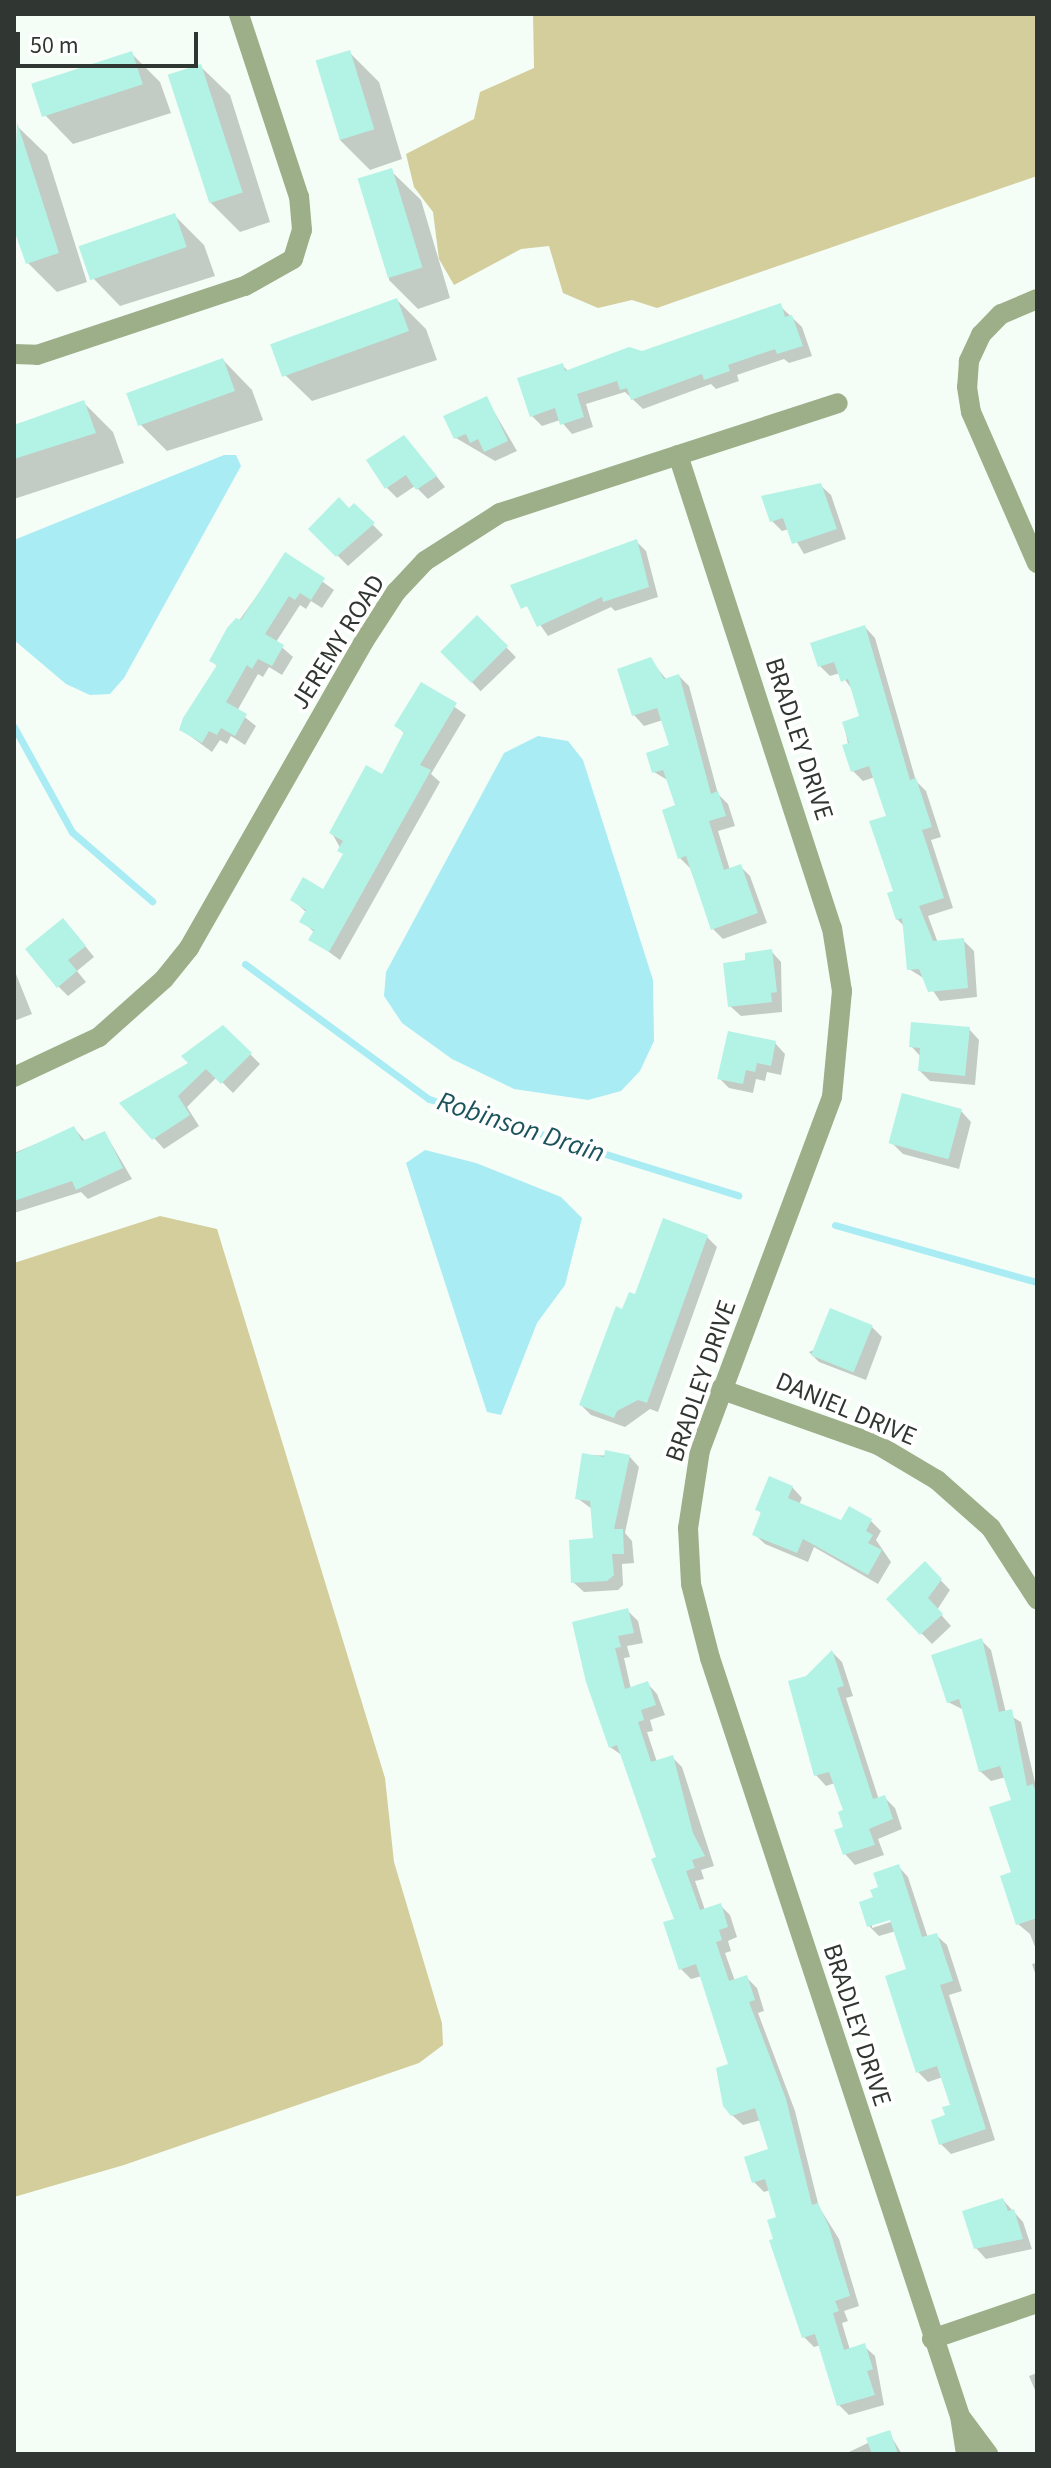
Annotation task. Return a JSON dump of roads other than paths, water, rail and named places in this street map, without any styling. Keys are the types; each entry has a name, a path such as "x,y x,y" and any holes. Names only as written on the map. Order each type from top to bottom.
{"street":[{"path":"14,354 37,355 245,286 293,259 302,230 299,197 239,14"},
{"path":"1033,554 971,412 967,387 969,361 989,326 1014,307 1037,299"},
{"name":"JEREMY ROAD","path":"14,1077 99,1037 164,979 189,948 364,641 396,592 425,561 500,513 838,403"},
{"name":"BRADLEY DRIVE","path":"678,455 832,928 842,991 832,1097 720,1389 691,1496 688,1528 695,1613 932,2339 960,2416 966,2454"},
{"name":"DANIEL DRIVE","path":"720,1389 878,1445 937,1480 991,1528 1037,1599"},
{"path":"932,2339 1037,2303"},
{"name":"BRADLEY DRIVE","path":"960,2416 988,2454"}],"water":[{"path":"224,455 236,455 241,466 124,678 110,694 90,695 66,684 14,640 14,540"},
{"path":"538,736 568,741 583,760 653,980 654,1041 640,1071 621,1091 588,1100 514,1089 452,1059 402,1023 384,996 386,972 504,753"},
{"path":"425,1150 476,1163 561,1197 582,1218 565,1285 537,1323 501,1415 487,1412 406,1163"}],"waterway":[{"name":"Robinson Drain","path":"14,727 72,832 152,901"},
{"name":"Robinson Drain","path":"245,964 429,1099 738,1195"},
{"name":"Robinson Drain","path":"835,1225 1037,1282"}]}
